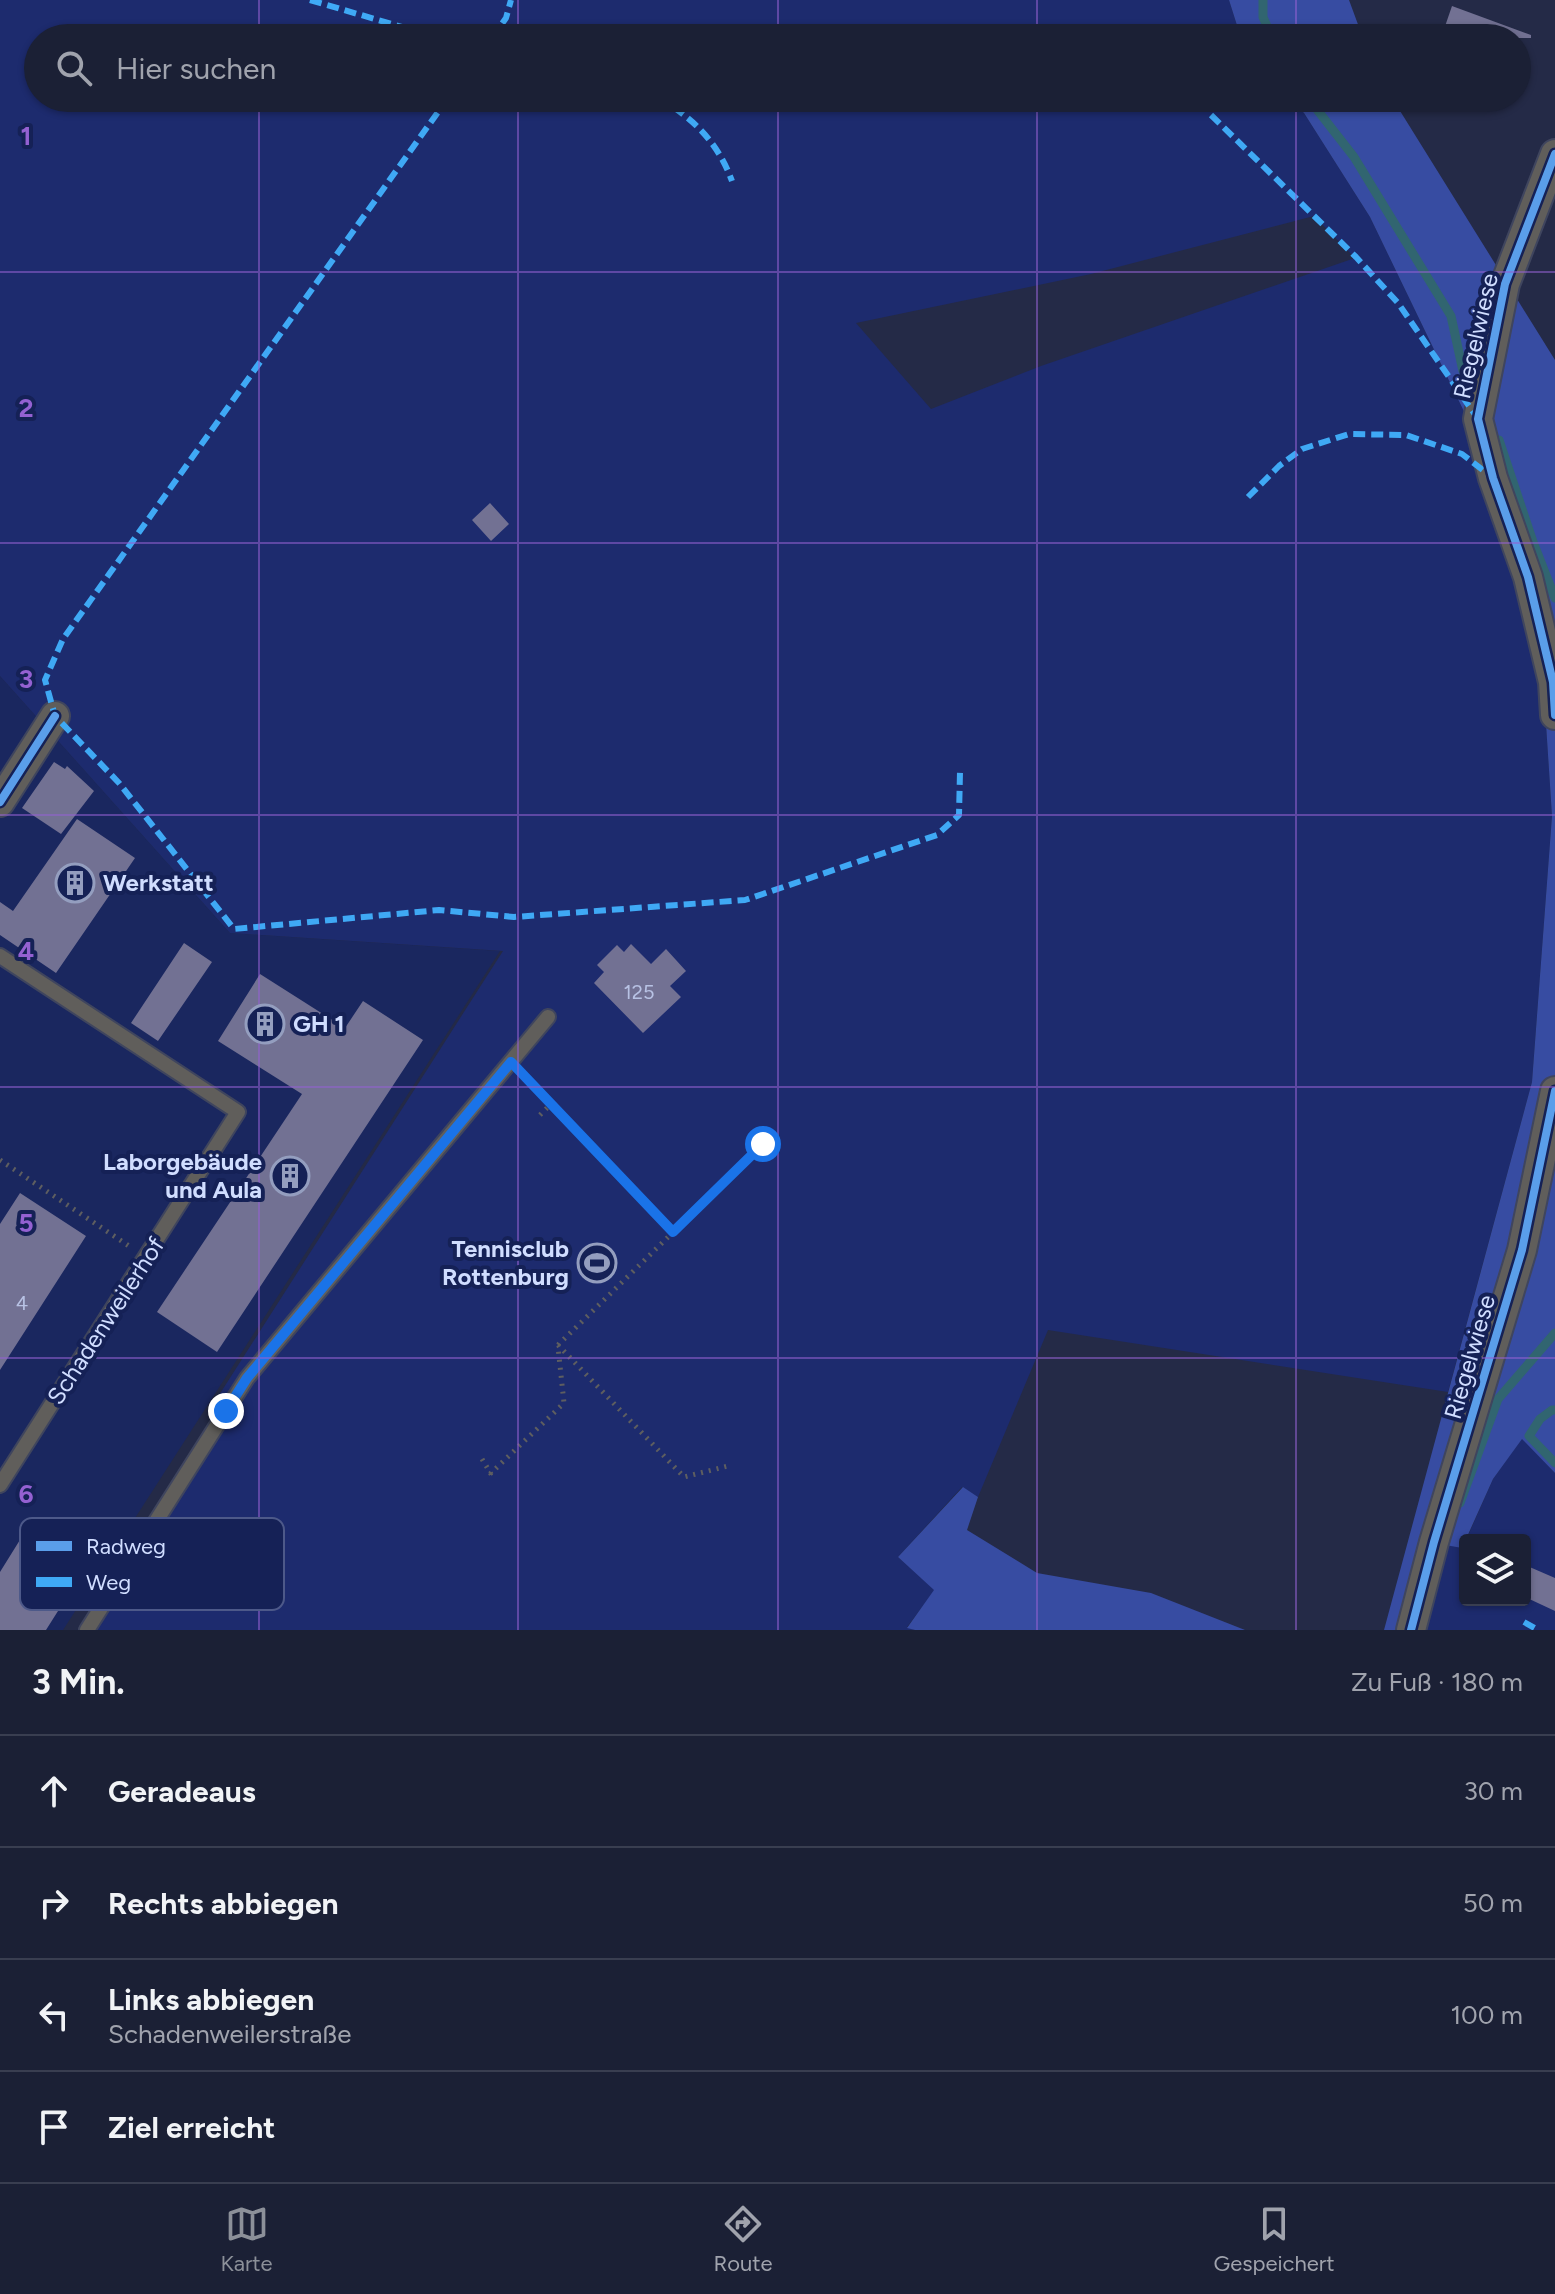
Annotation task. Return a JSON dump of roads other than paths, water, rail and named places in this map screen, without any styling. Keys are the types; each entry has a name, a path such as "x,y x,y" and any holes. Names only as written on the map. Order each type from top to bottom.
{"street":[{"name":"Riegelwiese","path":"1555,154 1505,284 1478,419 1493,478 1528,577 1553,682 1555,715"},
{"path":"0,802 55,716"},
{"name":"Riegelwiese","path":"1411,1630 1434,1542 1522,1250 1555,1091"}],"lane":[{"name":"Schadenweilerhof","path":"0,956 238,1112 148,1258 0,1485"},
{"path":"158,1518 247,1378 548,1017"},
{"path":"87,1630 100,1610"}],"waterway":[{"path":"1263,0 1266,24"},
{"path":"1319,112 1354,157 1451,316 1463,371"},
{"path":"1499,440 1555,598"},
{"path":"1460,1503 1498,1399 1555,1333"},
{"path":"1555,1410 1540,1419 1529,1436 1555,1463"}],"place":[{"name":"Werkstatt","path":"75,883"},
{"name":"GH 1","path":"265,1024"},
{"name":"Laborgebäude und Aula","path":"290,1176"},
{"name":"Tennisclub Rottenburg","path":"597,1263"}]}
